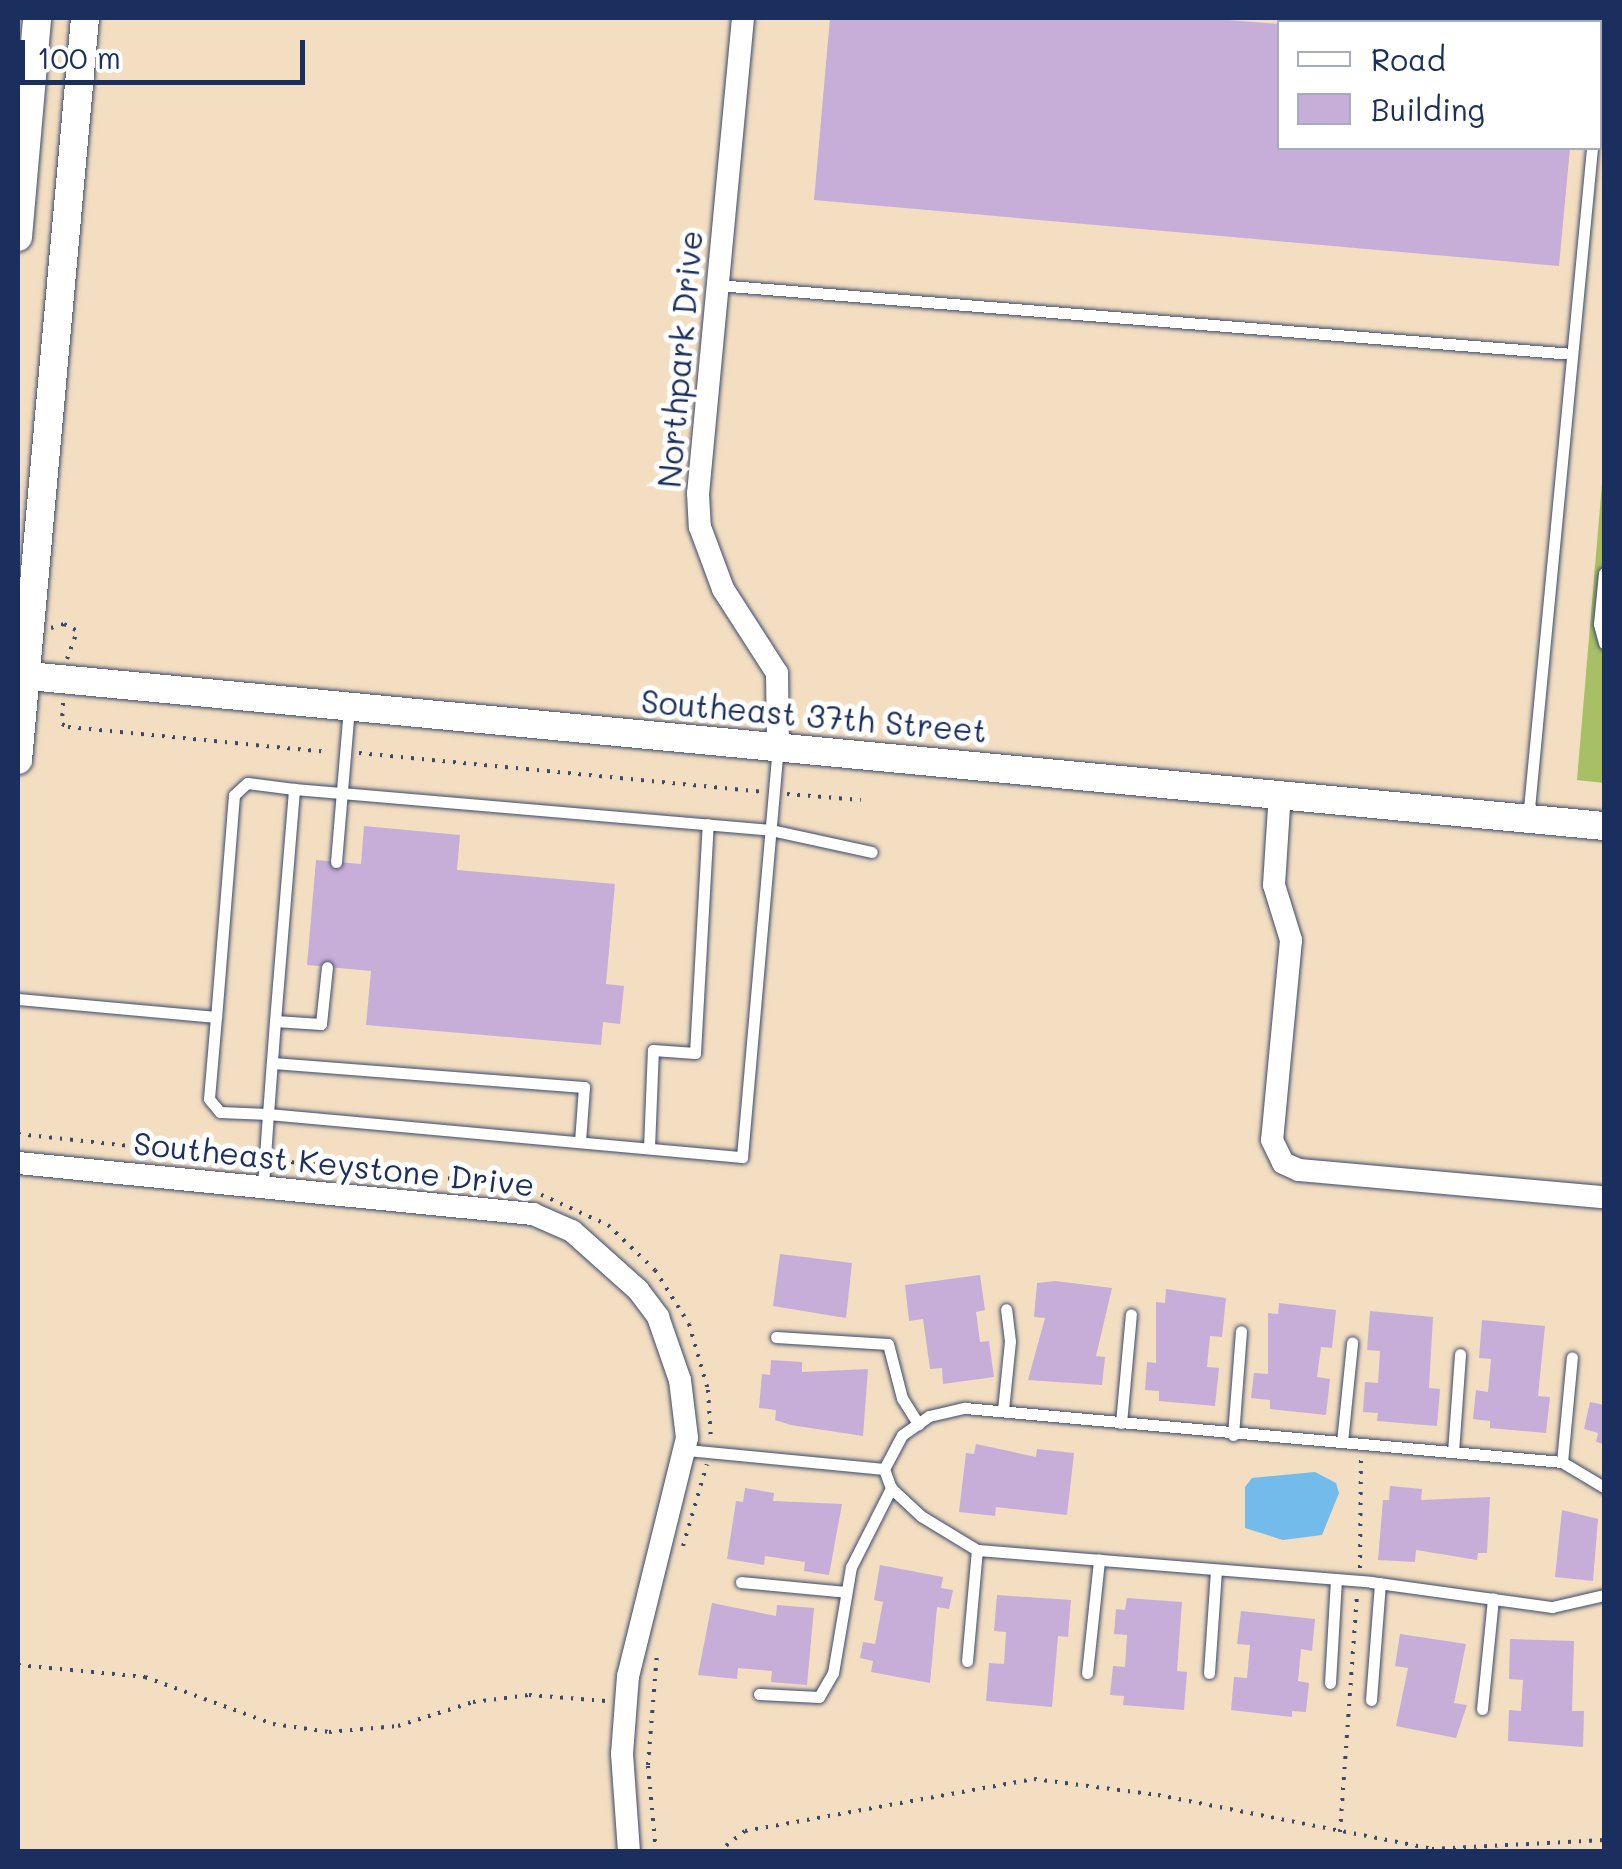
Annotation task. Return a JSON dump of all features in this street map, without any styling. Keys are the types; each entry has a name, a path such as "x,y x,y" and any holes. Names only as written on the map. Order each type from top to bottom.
{"street":[{"path":"18,237 37,18"},
{"path":"18,760 21,676 85,18"},
{"name":"Northpark Drive","path":"742,18 700,527 723,589 777,673 778,746"},
{"name":"Southeast 37th Street","path":"21,676 1280,792 1604,826"},
{"path":"1280,792 1274,885 1291,940 1272,1140 1283,1162 1299,1170 1604,1197"},
{"name":"Southeast Keystone Drive","path":"18,1162 533,1214 572,1231 610,1262 658,1317 680,1380 698,1451 637,1626 626,1703 629,1852"}],"lane":[{"path":"1528,819 1592,150"},
{"path":"717,285 1572,354"},
{"path":"1604,581 1599,624 1604,643"},
{"path":"336,862 349,708"},
{"path":"778,746 771,830 742,1157 220,1112 209,1100 234,795 246,783 771,830 872,852"},
{"path":"262,1185 294,788"},
{"path":"649,1148 653,1050 695,1053 708,824"},
{"path":"276,1022 321,1024 327,967"},
{"path":"18,1000 216,1018"},
{"path":"272,1063 584,1087 580,1142"},
{"path":"1002,1410 1010,1340 1006,1309"},
{"path":"1122,1423 1131,1314"},
{"path":"1234,1435 1241,1331"},
{"path":"776,1338 888,1344 902,1398 918,1424"},
{"path":"1342,1442 1352,1342"},
{"path":"1453,1452 1460,1354"},
{"path":"1562,1462 1572,1357"},
{"path":"1604,1487 1562,1462 965,1408 918,1424 902,1435 884,1469 890,1488 948,1536 977,1550 1380,1583 1552,1607 1604,1595"},
{"path":"698,1451 884,1469"},
{"path":"758,1694 819,1697 833,1673 846,1592 865,1528 890,1488"},
{"path":"967,1661 977,1550"},
{"path":"1087,1673 1099,1560"},
{"path":"1209,1674 1216,1570"},
{"path":"1330,1683 1336,1579"},
{"path":"740,1582 846,1592"},
{"path":"1371,1700 1380,1583"},
{"path":"1482,1709 1493,1598"}],"path":[{"path":"62,724 862,800"},
{"path":"18,1134 522,1186 608,1225 655,1270 688,1324 708,1390 682,1552"},
{"path":"1340,1832 1358,1581 1362,1444"},
{"path":"656,1852 651,1706 660,1641"},
{"path":"18,1665 144,1678 273,1724 330,1732 380,1729 473,1702 530,1695 651,1706"},
{"path":"718,1852 746,1831 1034,1779 1158,1795 1340,1832 1470,1851 1604,1840"}],"green space":[{"path":"1604,460 1604,783 1577,780"}],"water":[{"path":"1315,1472 1336,1483 1339,1493 1322,1535 1283,1540 1245,1528 1245,1487 1252,1478"}],"building":[{"path":"830,18 1203,18 1277,24 1277,150 1570,150 1559,266 814,200"},
{"path":"364,826 460,835 457,870 615,884 606,984 624,986 620,1024 603,1022 601,1045 366,1025 371,971 307,965 316,860 361,864"},
{"path":"780,1254 852,1263 846,1318 773,1306"},
{"path":"980,1275 985,1310 976,1312 980,1342 989,1341 994,1377 943,1384 942,1368 930,1369 923,1319 909,1321 905,1285"},
{"path":"1055,1281 1112,1288 1096,1356 1105,1357 1102,1385 1028,1380 1045,1318 1034,1317 1037,1283"},
{"path":"1166,1289 1226,1298 1222,1337 1210,1336 1207,1367 1219,1368 1215,1406 1159,1401 1159,1391 1145,1390 1147,1362 1156,1363 1156,1302 1165,1303"},
{"path":"1279,1303 1336,1310 1332,1348 1321,1347 1317,1377 1330,1379 1326,1415 1270,1409 1270,1400 1251,1398 1254,1373 1268,1374 1268,1313 1278,1314"},
{"path":"1370,1311 1433,1317 1429,1388 1440,1389 1437,1426 1377,1421 1378,1413 1363,1412 1365,1382 1378,1383 1380,1351 1367,1350"},
{"path":"1482,1320 1545,1326 1538,1396 1550,1397 1546,1433 1490,1428 1490,1421 1473,1419 1476,1390 1488,1392 1491,1359 1479,1358"},
{"path":"771,1360 802,1362 802,1372 868,1369 863,1436 791,1425 775,1420 776,1410 759,1408 762,1374 770,1375"},
{"path":"1590,1402 1604,1405 1604,1444 1596,1442 1598,1433 1584,1429"},
{"path":"976,1444 1036,1457 1037,1449 1074,1453 1067,1515 996,1507 995,1516 959,1512 966,1453 974,1454"},
{"path":"1390,1486 1422,1489 1421,1500 1490,1497 1487,1553 1478,1553 1477,1560 1416,1550 1415,1562 1378,1560 1383,1500 1389,1500"},
{"path":"745,1488 774,1493 773,1501 842,1504 829,1575 804,1571 805,1562 765,1556 764,1565 727,1559 736,1501 743,1502"},
{"path":"1562,1510 1598,1519 1593,1581 1555,1577"},
{"path":"880,1565 943,1577 941,1588 953,1590 949,1609 937,1607 930,1683 871,1672 873,1661 860,1658 863,1642 875,1644 883,1602 874,1600"},
{"path":"997,1595 1071,1600 1068,1637 1058,1636 1052,1707 986,1701 989,1663 1004,1664 1006,1632 994,1631"},
{"path":"1127,1598 1182,1602 1177,1671 1187,1672 1184,1710 1123,1705 1124,1696 1110,1695 1113,1666 1125,1667 1127,1635 1114,1634 1116,1609 1125,1610"},
{"path":"712,1603 776,1616 777,1605 814,1608 807,1685 771,1682 772,1671 738,1668 737,1679 698,1675"},
{"path":"1241,1611 1315,1619 1312,1651 1301,1649 1298,1681 1309,1683 1306,1712 1292,1711 1292,1717 1231,1710 1234,1677 1247,1678 1250,1645 1237,1644"},
{"path":"1400,1634 1466,1644 1454,1703 1467,1705 1456,1738 1396,1726 1408,1668 1395,1666"},
{"path":"1510,1639 1574,1641 1572,1711 1584,1711 1583,1747 1508,1741 1509,1710 1521,1711 1523,1680 1509,1679"}]}
